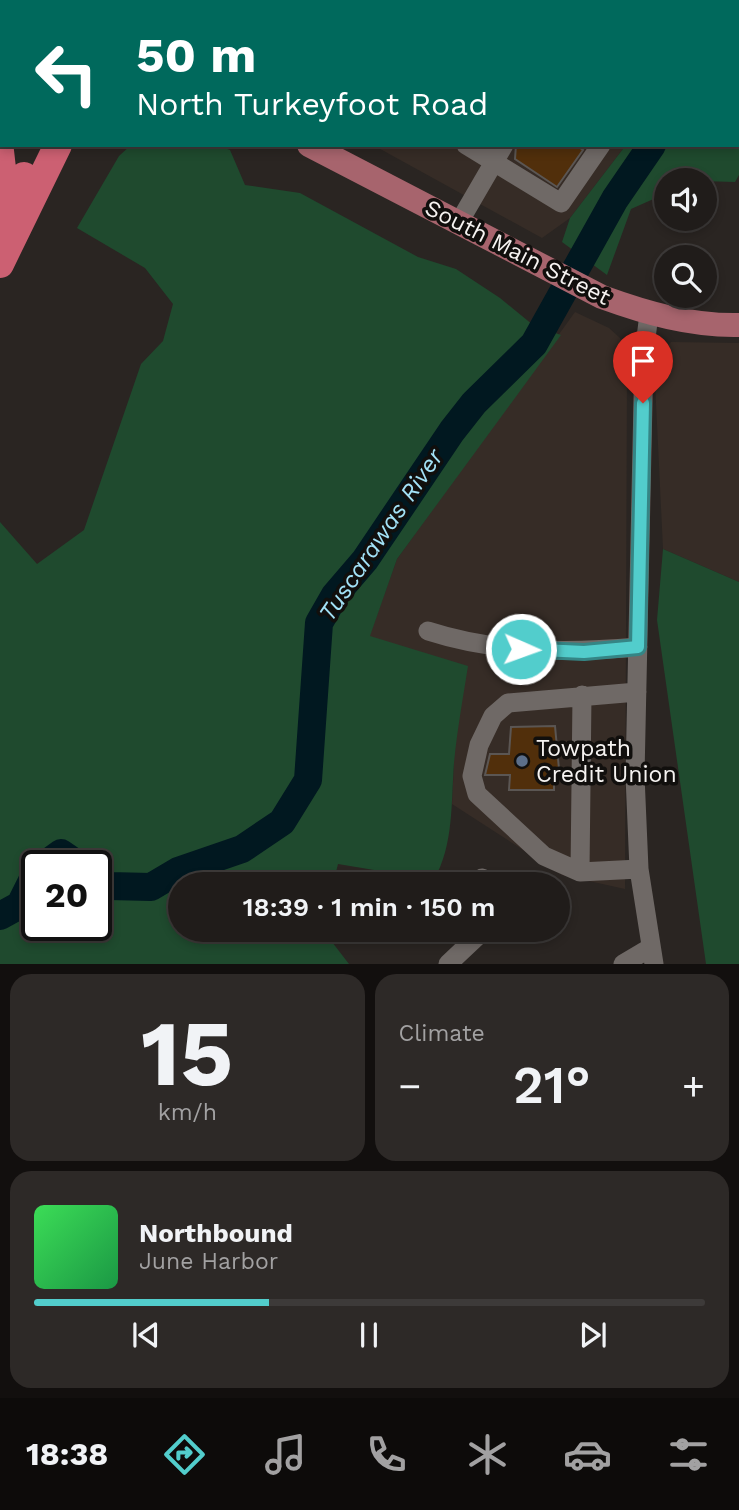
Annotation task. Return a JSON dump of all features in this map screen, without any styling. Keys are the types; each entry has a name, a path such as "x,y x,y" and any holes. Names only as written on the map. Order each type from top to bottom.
{"highway":[{"path":"2,216 38,147"},
{"path":"0,264 57,147"},
{"path":"0,151 5,195 2,216"}],"main road":[{"name":"South Main Street","path":"313,147 602,297 649,314 692,322 739,325"}],"street":[{"path":"474,147 499,153 561,203 600,147"},
{"path":"458,224 499,153"},
{"path":"623,964 652,956 639,869 635,776 644,354 649,314"},
{"path":"428,631 461,642 500,648 584,652 638,647"},
{"path":"637,692 508,703 493,716 479,746 472,776 477,794 544,856 580,872 639,869"},
{"path":"580,872 582,695"},
{"path":"448,964 471,942"}],"shaded area":[{"path":"377,147 624,147 570,218 542,238"},
{"path":"575,312 609,328 620,338 627,371 625,889 570,877 570,872 557,872 452,804 454,762 369,637 397,559"},
{"path":"671,342 739,343 739,582 663,549 654,361"}],"green space":[{"path":"129,147 222,147 230,150 245,185 300,193 418,257 456,269 500,298 533,325 561,335 397,559 370,636 468,666 455,751 448,838 437,872 386,872 338,864 336,872 168,872 168,942 332,942 349,964 0,964 0,522 37,564 84,530 141,364 163,341 173,304 145,268 77,228 119,156"},
{"path":"624,147 739,147 739,175 735,182 717,181 717,168 654,168 654,199 631,209 607,275 562,242 570,218"},
{"path":"663,549 739,582 739,964 706,964 657,620"}],"building":[{"path":"516,147 579,147 583,150 557,187 515,159"},
{"name":"Towpath Credit Union","path":"555,726 559,769 554,770 554,790 509,790 510,775 485,775 490,754 509,754 511,727"}],"waterway":[{"name":"Tuscarawas River","path":"112,886 151,887 178,871 242,849 282,822 308,780 319,623 335,595 365,560 452,431 474,403 534,344 615,199 651,147"},
{"name":"Tuscarawas River","path":"0,916 21,903"}],"place":[{"name":"Towpath Credit Union","path":"522,761"}],"route":[{"path":"521,649 584,652 638,647 643,403"}]}
